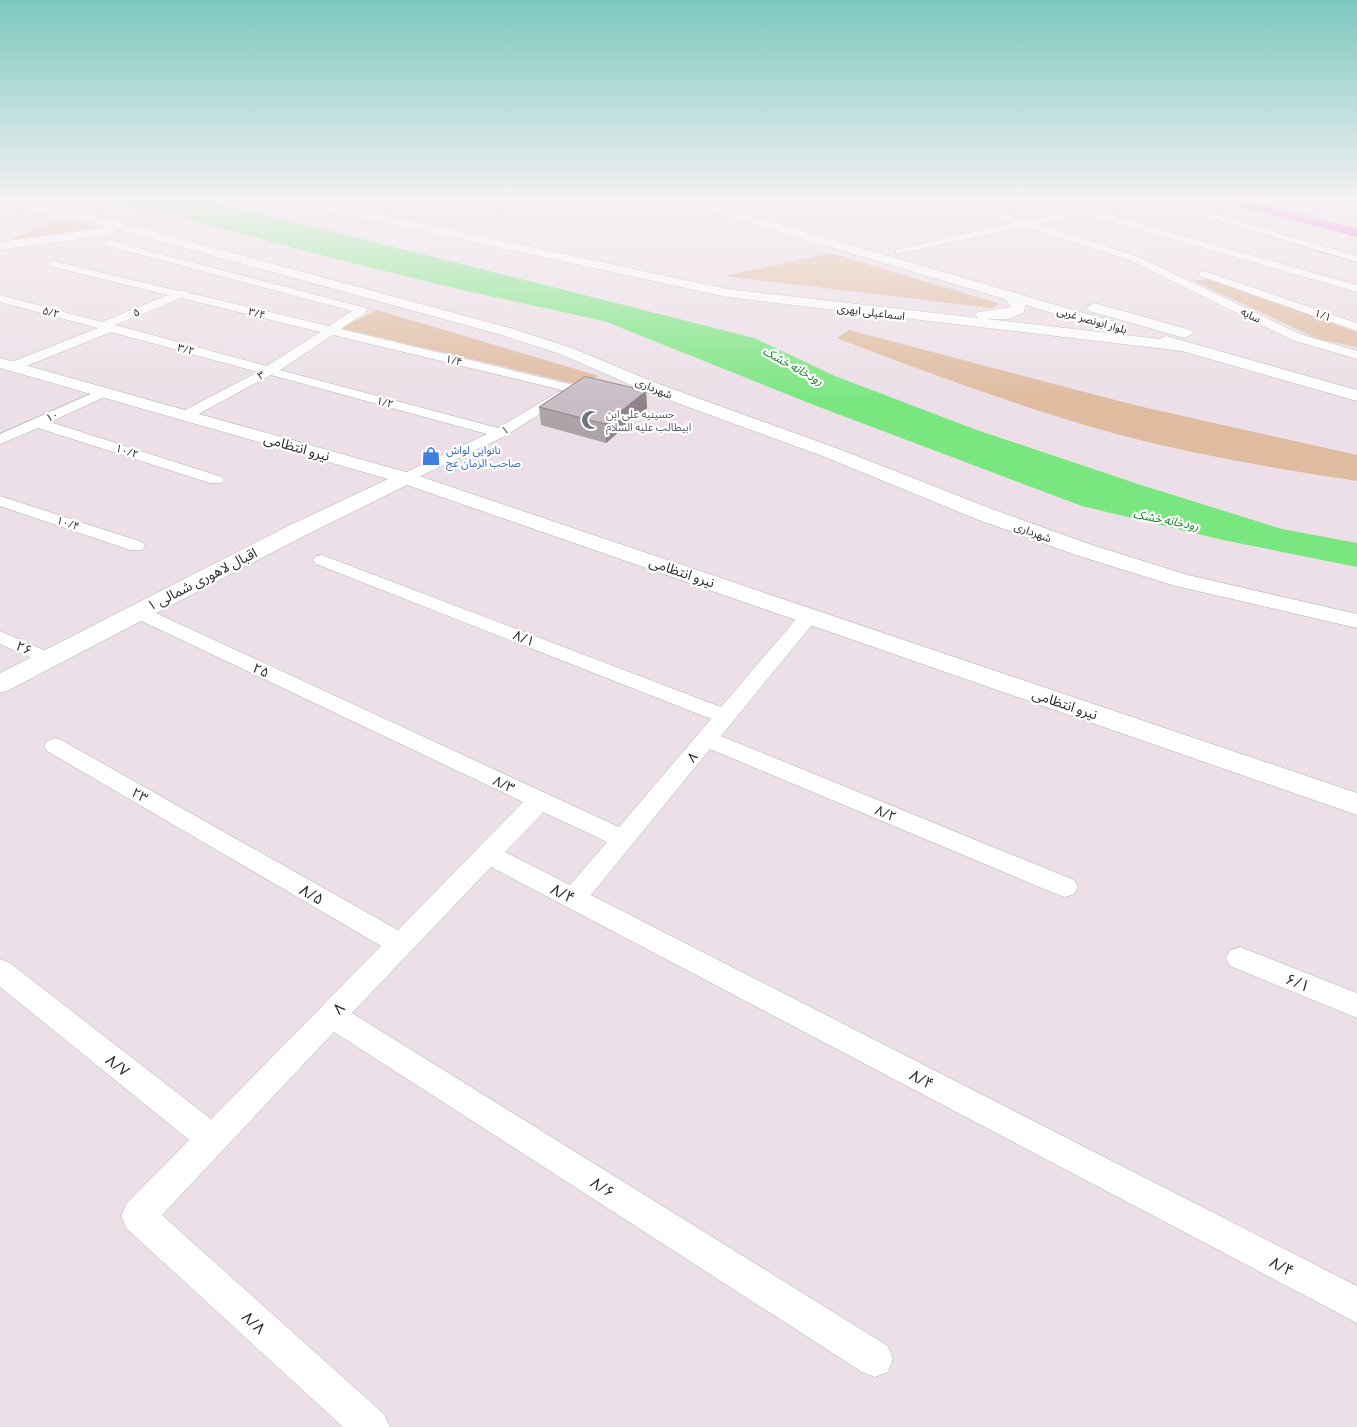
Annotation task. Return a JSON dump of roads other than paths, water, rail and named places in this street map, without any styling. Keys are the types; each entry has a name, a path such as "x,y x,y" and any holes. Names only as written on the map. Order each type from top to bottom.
{"street":[{"name":"۳/۴","path":"64,267 334,331"},
{"path":"194,267 224,275"},
{"name":"شهرداری","path":"265,267 392,302 443,314 566,351 653,388 832,453 984,514 1084,550 1180,580 1273,604 1357,621"},
{"name":"شهرداری","path":"305,267 540,332 653,372 1004,509 1189,566 1357,608"},
{"name":"اسماعیلی ابهری","path":"605,267 727,293 1020,329 1183,346"},
{"name":"اسماعیلی ابهری","path":"650,267 737,285 975,314 1018,315 1033,321 1034,325 1020,329"},
{"name":"بلوار ابونصر غربی","path":"908,267 1357,396"},
{"name":"بلوار ابونصر غربی","path":"952,267 1357,381"},
{"name":"سایه","path":"1151,267 1296,337 1357,354"},
{"path":"1180,280 1231,267"},
{"path":"1282,267 1357,289"},
{"name":"۱/۱","path":"1204,274 1357,327"},
{"name":"۵","path":"7,364 106,327 224,275"},
{"name":"۳","path":"186,415 269,371 334,331 362,310 224,275"},
{"path":"1008,314 1018,310 1019,304 1011,297"},
{"name":"۵/۲","path":"0,298 106,327"},
{"name":"۳/۲","path":"106,327 269,371"},
{"name":"۱/۴","path":"334,331 574,389"},
{"name":"نیرو انتظامی","path":"7,364 406,478 1357,804"},
{"name":"۱/۲","path":"269,371 500,434"},
{"name":"۱","path":"406,478 500,434 574,389"},
{"name":"۱۰","path":"0,440 104,392"},
{"name":"۱۰/۲","path":"38,422 216,480"},
{"name":"اقبال لاهوری شمالی ۱","path":"0,684 296,531 406,478"},
{"name":"۱۰/۴","path":"0,501 136,546"},
{"name":"۸/۱","path":"322,560 726,716"},
{"name":"۲۵","path":"138,612 385,728"},
{"name":"۸","path":"574,898 809,616"},
{"name":"۲۶","path":"0,637 48,659"},
{"name":"۸/۳","path":"385,728 623,840"},
{"name":"۸/۲","path":"707,739 1065,886"},
{"name":"۲۳","path":"55,746 225,844"},
{"name":"۸","path":"138,1216 539,800"},
{"name":"۸/۵","path":"225,844 400,944"},
{"name":"۸/۴","path":"488,854 1357,1305"},
{"name":"۶/۱","path":"1240,958 1357,1006"},
{"name":"۸/۷","path":"0,971 212,1139"},
{"name":"۸/۶","path":"332,1015 875,1360"},
{"name":"۸/۸","path":"138,1216 371,1427"}],"water":[{"name":"رودخانه خشک","path":"367,267 471,267 754,338 835,376 974,429 1138,484 1282,529 1357,543 1357,567 1223,540 1082,506 814,405 604,321"}],"place":[{"name":"حسینیه علی ابن ابیطالب علیه السلام","path":"591,420"},
{"name":"نانوایی لواش صاحب الزمان عج","path":"431,456"}]}
